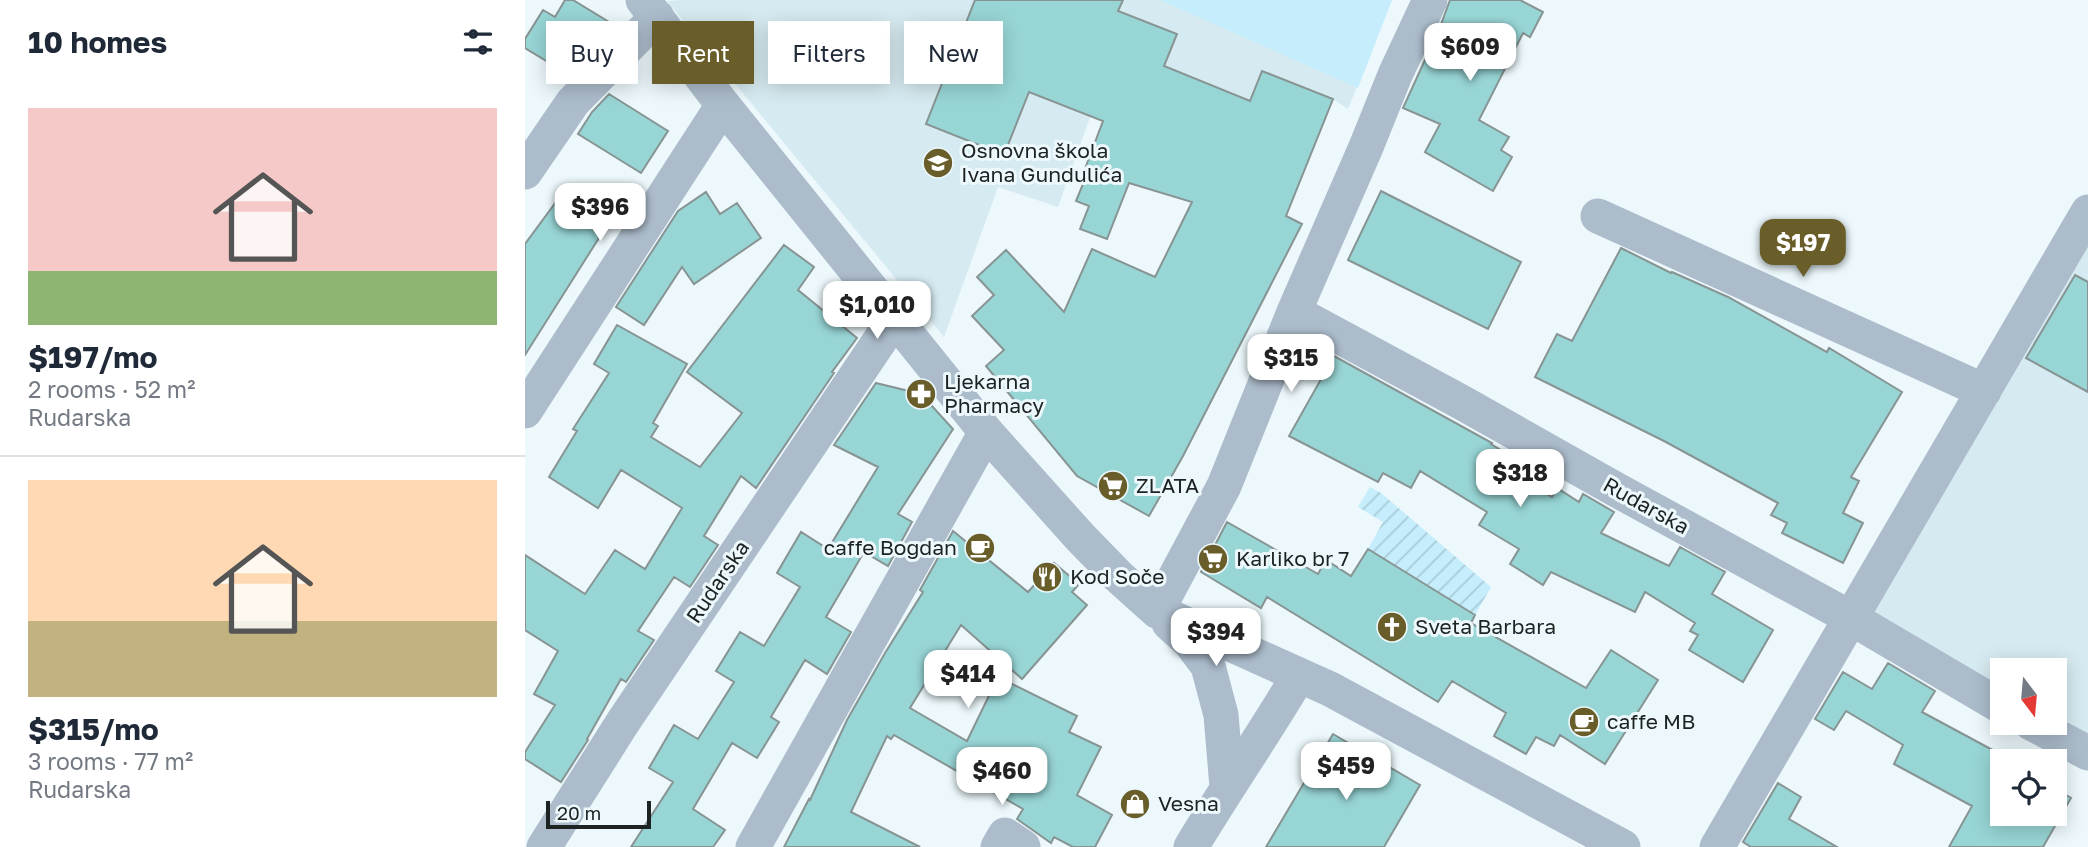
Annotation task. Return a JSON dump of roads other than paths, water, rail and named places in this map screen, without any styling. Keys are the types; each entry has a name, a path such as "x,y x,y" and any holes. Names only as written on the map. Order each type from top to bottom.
{"street":[{"path":"1157,611 1224,486 1294,312 1395,75 1430,0"},
{"path":"525,172 573,102 650,9 723,105 986,432 1080,537 1190,642 1208,666 1221,715 1227,787"},
{"path":"525,411 723,105"},
{"path":"1717,847 2088,212"},
{"path":"1598,216 1984,391"},
{"name":"Rudarska","path":"1294,312 1851,618 1990,700"},
{"name":"Rudarska","path":"544,847 623,722 895,318"},
{"path":"753,847 986,432"},
{"path":"1157,611 1330,690 1623,847"},
{"path":"1191,847 1299,675"},
{"path":"2055,735 2088,752"},
{"path":"998,847 1005,835 1023,847"}],"place":[{"name":"Osnovna škola Ivana Gundulića","path":"938,163"},
{"name":"Ljekarna Pharmacy","path":"921,394"},
{"name":"ZLATA","path":"1113,486"},
{"name":"caffe Bogdan","path":"980,548"},
{"name":"Karliko br 7","path":"1213,559"},
{"name":"Kod Soče","path":"1047,577"},
{"name":"Sveta Barbara","path":"1392,627"},
{"name":"caffe MB","path":"1584,722"},
{"name":"Vesna","path":"1135,804"}]}
